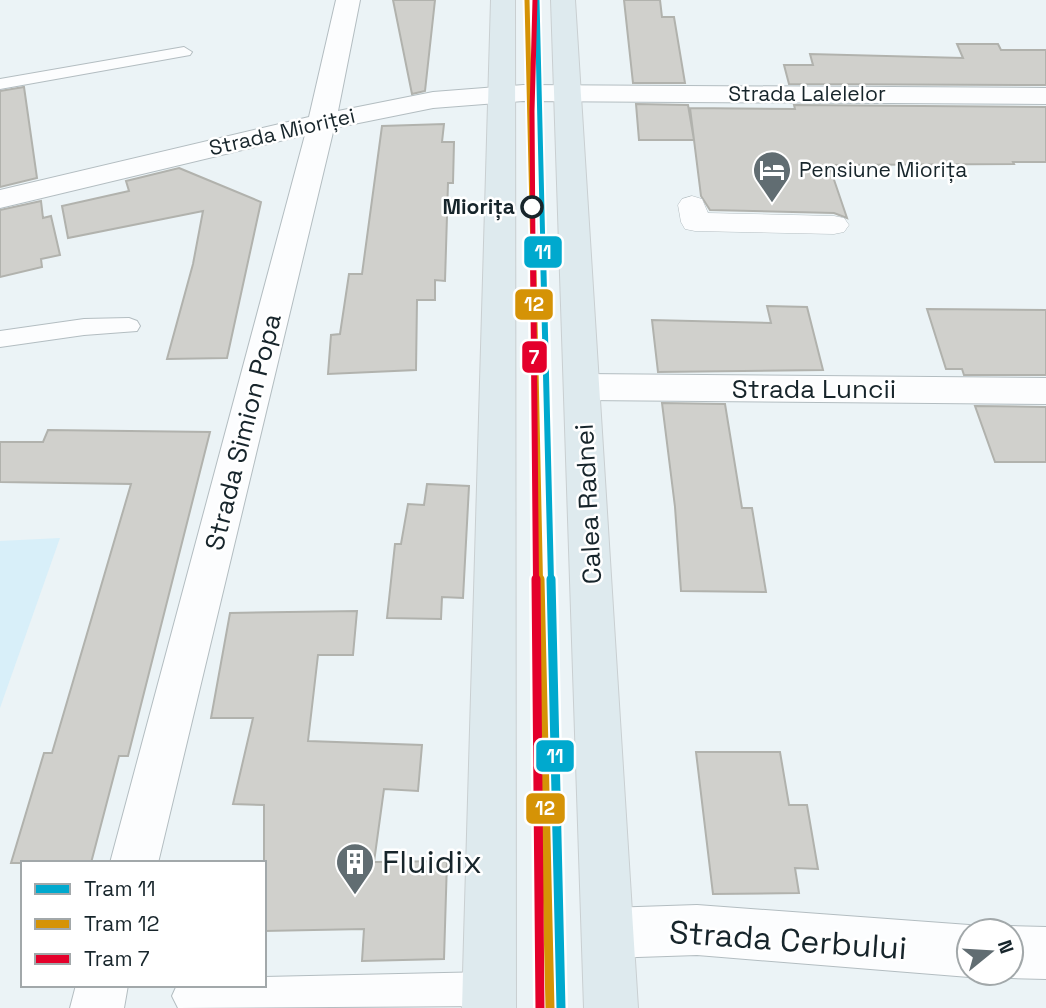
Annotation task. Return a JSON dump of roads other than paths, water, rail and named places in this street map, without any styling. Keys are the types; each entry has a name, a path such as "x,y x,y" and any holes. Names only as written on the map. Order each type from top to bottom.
{"main road":[{"path":"489,998 503,0"},
{"name":"Calea Radnei","path":"563,0 611,1008"}],"street":[{"name":"Strada Simion Popa","path":"135,861 321,122 348,0"},
{"name":"Strada Mioriței","path":"0,199 418,101 502,93 568,92"},
{"name":"Strada Lalelelor","path":"568,92 1046,96"},
{"path":"692,205 695,222 834,226"},
{"name":"Strada Luncii","path":"583,387 1046,391"},
{"name":"Strada Cerbului","path":"608,933 697,930 955,950"},
{"path":"1025,952 1046,953"},
{"path":"97,1008 102,987"}],"lane":[{"path":"0,84 184,52"},
{"path":"0,339 84,327 130,326"},
{"path":"189,996 489,998"}],"tram line":[{"name":"12","path":"527,0 550,1008"},
{"name":"7","path":"535,0 532,111 540,1008"},
{"name":"11","path":"537,0 561,1008"}],"place":[{"name":"Pensiune Miorița","path":"772,204"},
{"name":"Miorița","path":"532,207"},
{"name":"Fluidix","path":"355,896"}]}
